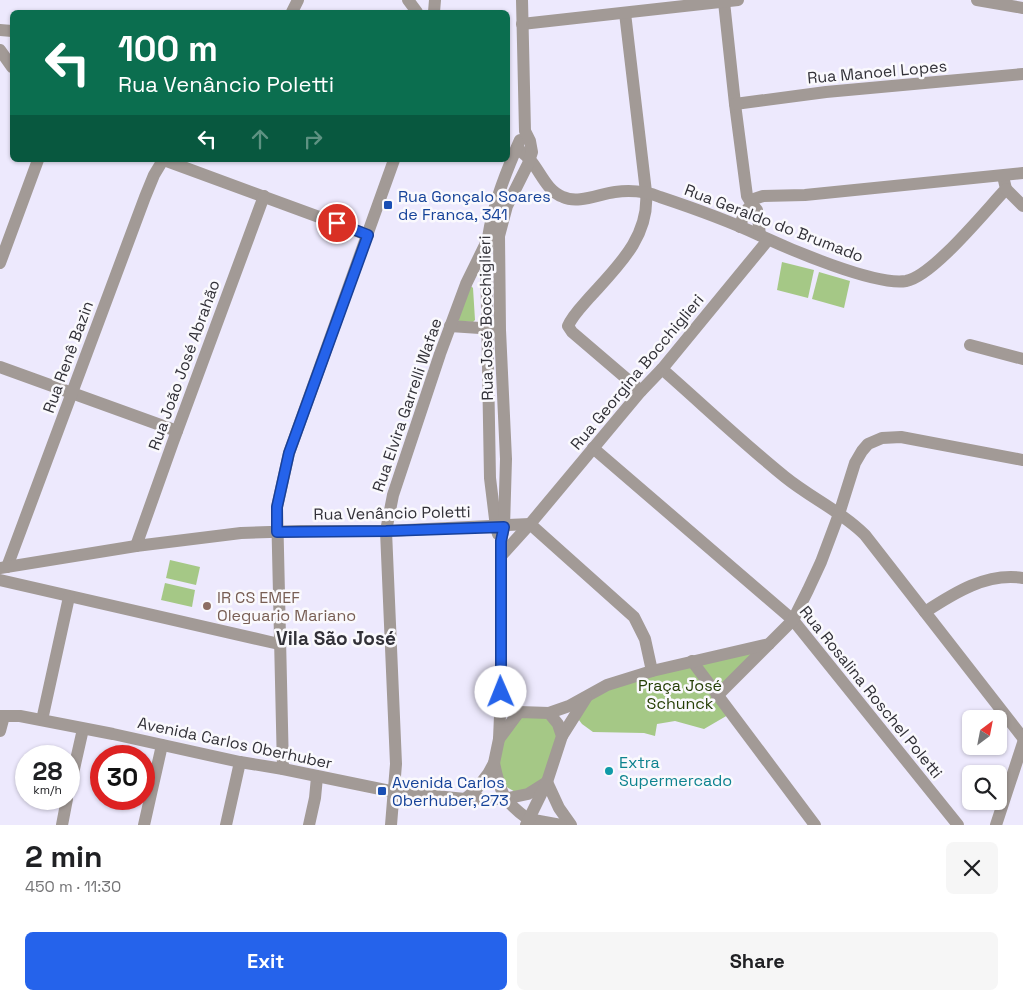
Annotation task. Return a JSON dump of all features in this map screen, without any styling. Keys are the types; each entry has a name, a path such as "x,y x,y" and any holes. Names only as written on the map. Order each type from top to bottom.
{"street":[{"path":"522,0 525,131 532,147 530,160"},
{"path":"522,24 738,0"},
{"path":"978,0 1023,8"},
{"path":"724,2 747,196 757,210 764,237"},
{"path":"625,13 646,192 645,216 637,240 581,307 568,326 572,332 641,391"},
{"path":"0,50 10,64"},
{"name":"Rua Manoel Lopes","path":"735,104 826,92 1023,74"},
{"name":"Rua José Bocchiglieri","path":"494,329 487,241 508,168 525,131"},
{"name":"Rua Geraldo do Brumado","path":"517,148 530,160 551,189 567,199 578,199 615,192 646,192 853,271 895,281 906,281 916,278 947,253 1006,189"},
{"name":"Rua José Bocchiglieri","path":"501,692 501,541 490,478 494,329 499,236 507,206 530,160"},
{"path":"0,263 37,162"},
{"name":"Rua Renê Bazin","path":"4,567 72,393 145,197 162,162"},
{"path":"169,162 368,235"},
{"path":"283,769 277,507 289,453 393,162"},
{"path":"740,227 744,213 751,202 763,196 805,194 1023,173"},
{"path":"1003,176 1006,189 1023,206"},
{"name":"Rua João José Abrahão","path":"136,546 264,196"},
{"path":"487,241 499,236"},
{"name":"Rua Georgina Bocchiglieri","path":"501,556 641,391 662,369 764,237"},
{"name":"Rua Elvira Garrelli Wafae","path":"391,825 396,764 386,531 393,495 450,326 466,284 487,241"},
{"path":"450,326 494,329"},
{"path":"970,345 1023,359"},
{"path":"0,367 177,431"},
{"path":"662,369 785,477 854,523 1023,738"},
{"path":"717,696 793,620 821,562 855,463 868,444 882,438 901,437 1023,460"},
{"name":"Rua Rosalina Roschel Poletti","path":"593,448 793,620 958,825"},
{"path":"530,524 634,616 645,639 652,671"},
{"name":"Rua Venâncio Poletti","path":"4,567 136,546 241,533 386,531 500,527 530,524"},
{"path":"925,612 956,593 980,582 1012,576 1023,578"},
{"path":"0,580 279,644"},
{"path":"42,720 70,596"},
{"path":"501,692 511,706 519,712 549,713 569,706 607,685 652,671 769,644"},
{"path":"692,662 815,825"},
{"path":"465,799 480,786 494,763 499,739 501,692"},
{"path":"527,822 547,782 562,736 587,696"},
{"path":"499,739 519,712"},
{"path":"549,713 558,724 562,736"},
{"path":"0,731 2,716"},
{"name":"Avenida Carlos Oberhuber","path":"2,716 20,716 42,720 240,762 395,792 465,799 504,799"},
{"path":"79,745 83,728"},
{"path":"996,825 1023,744"},
{"path":"144,825 162,745"},
{"path":"226,825 240,762"},
{"path":"494,763 504,799 527,822 561,825"},
{"path":"309,825 317,777"},
{"path":"504,799 528,794 547,782"},
{"path":"547,782 559,808 571,825"},
{"path":"62,825 65,810"}],"green space":[{"path":"782,262 814,270 808,298 777,290"},
{"path":"819,272 850,281 844,308 812,299"},
{"path":"471,286 473,288 475,320 473,322 459,321 458,319"},
{"path":"170,560 200,567 196,585 166,578"},
{"path":"165,583 195,590 192,607 161,600"},
{"path":"765,646 720,699 695,662"},
{"name":"Praça José Schunck","path":"692,664 728,715 704,729 675,721 657,724 655,736 644,733 593,732 582,724 576,716 594,693"},
{"path":"522,713 547,716 559,729 546,780 517,793 505,786 498,770 500,742"}],"place":[{"name":"Rua Gonçalo Soares de Franca, 341","path":"388,205"},
{"name":"IR CS EMEF Oleguario Mariano","path":"207,606"},
{"name":"Extra Supermercado","path":"609,771"},
{"name":"Avenida Carlos Oberhuber, 273","path":"382,791"}],"district":[{"name":"Vila São José","path":"336,638"}],"route":[{"path":"337,223 368,235 289,453 277,507 277,532 504,527 501,541 501,692"}]}
